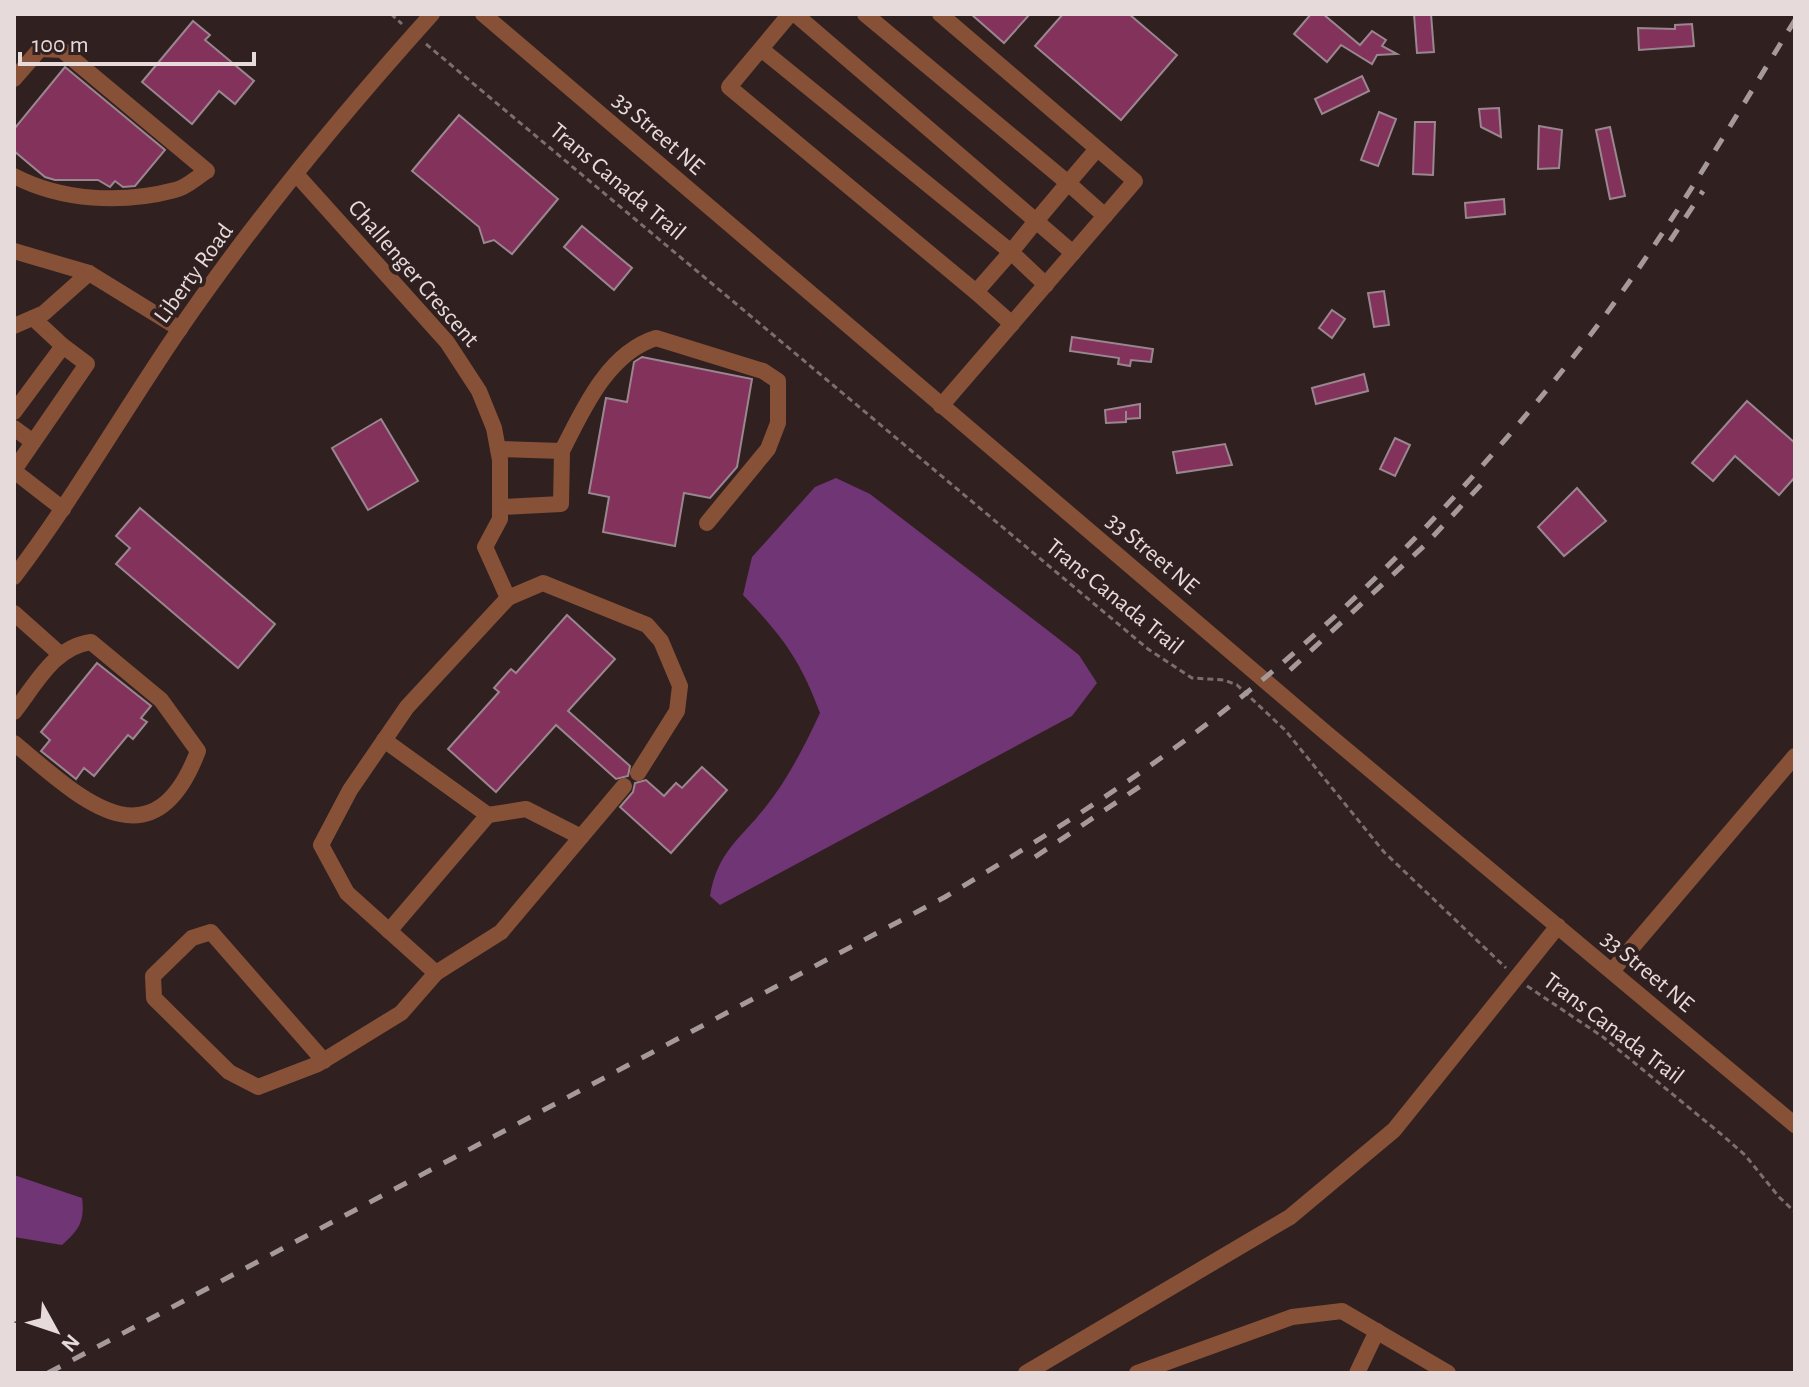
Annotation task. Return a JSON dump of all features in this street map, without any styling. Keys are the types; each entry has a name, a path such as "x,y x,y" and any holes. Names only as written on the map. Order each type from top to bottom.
{"street":[{"name":"Liberty Road","path":"14,577 63,509 180,329 296,174 432,14"},
{"name":"33 Street NE","path":"483,14 941,406 1795,1125"},
{"path":"1012,324 729,87 761,49 793,14 1073,253"},
{"path":"865,14 1105,216"},
{"path":"940,14 1135,181 941,406"},
{"path":"14,79 40,49 62,50 207,171 178,190 111,199 43,191 14,176"},
{"path":"761,49 1011,252 1046,285"},
{"path":"976,292 1097,149"},
{"name":"Challenger Crescent","path":"296,174 447,342 479,391 494,428 498,449 501,507 500,519 485,547 508,598"},
{"path":"14,251 89,273 180,329"},
{"path":"14,326 33,318 89,273"},
{"path":"33,318 87,364 14,470 63,509"},
{"path":"501,507 561,504 562,451 586,403 619,361 639,343 656,338 763,371 778,381 778,423 768,449 707,523"},
{"path":"14,412 63,346"},
{"path":"14,428 33,442"},
{"path":"498,449 562,451"},
{"path":"436,973 347,893 321,845 350,790 407,707 508,598 543,583 647,625 661,641 680,686 677,711 638,773"},
{"path":"14,613 60,654"},
{"path":"14,712 60,654 73,645 91,642 161,700 198,751 191,769 163,807 146,813 117,815 86,802 14,743"},
{"path":"384,740 488,815"},
{"path":"1612,971 1795,756"},
{"path":"324,1061 211,932 192,938 153,976 154,998 229,1072 258,1087 324,1061 401,1013 436,973 501,932 624,786"},
{"path":"389,931 488,815 526,809 581,837"},
{"path":"1026,1373 1290,1217 1394,1130 1558,926"},
{"path":"1137,1373 1292,1317 1342,1311 1448,1373"},
{"path":"1357,1373 1377,1331"}],"path":[{"name":"Trans Canada Trail","path":"391,14 1148,649 1192,678 1224,680 1237,685 1285,730 1384,852 1516,977 1548,1002 1603,1037 1721,1134 1745,1155 1795,1212"}],"shaded area":[{"path":"836,478 870,494 1055,636 1079,655 1097,683 1072,716 720,905 710,896 718,869 730,848 781,786 820,713 789,649 743,595 752,557 815,487"},
{"path":"14,1175 82,1198 80,1224 62,1245 14,1237"}],"building":[{"path":"971,14 1030,14 1004,43"},
{"path":"1063,14 1129,14 1177,55 1121,120 1035,46"},
{"path":"1311,14 1323,14 1360,45 1372,31 1386,40 1382,46 1397,54 1377,55 1372,64 1341,45 1327,62 1294,34"},
{"path":"1414,14 1431,14 1434,52 1417,53"},
{"path":"193,21 210,35 205,40 254,81 235,104 219,91 192,124 142,82"},
{"path":"1692,24 1694,46 1639,50 1638,28 1675,29 1675,25"},
{"path":"65,67 165,150 135,186 123,187 115,181 110,187 98,180 55,180 45,177 14,151 14,129"},
{"path":"1362,76 1369,91 1322,114 1315,99"},
{"path":"1499,108 1501,137 1481,127 1479,109"},
{"path":"1379,112 1396,119 1378,166 1361,160"},
{"path":"459,115 558,199 512,254 494,240 484,243 479,227 412,171"},
{"path":"1415,122 1435,122 1433,175 1413,174"},
{"path":"1539,126 1562,130 1559,168 1538,169"},
{"path":"1610,127 1625,196 1610,199 1596,130"},
{"path":"1504,199 1505,214 1466,218 1465,203"},
{"path":"582,226 632,268 614,290 564,247"},
{"path":"1384,291 1389,325 1374,327 1368,293"},
{"path":"1332,310 1345,319 1332,338 1319,328"},
{"path":"1072,337 1153,349 1151,362 1131,360 1130,366 1118,364 1119,358 1070,351"},
{"path":"642,357 752,379 737,467 710,498 684,493 675,546 603,532 609,497 589,493 606,398 627,402 634,362"},
{"path":"1364,374 1368,391 1316,404 1312,388"},
{"path":"1747,401 1795,443 1795,477 1779,495 1735,456 1713,481 1692,463"},
{"path":"1140,404 1140,418 1126,419 1126,422 1106,423 1105,410"},
{"path":"381,419 418,481 368,510 332,448"},
{"path":"1395,438 1410,445 1395,476 1380,469"},
{"path":"1225,444 1232,465 1177,473 1173,452"},
{"path":"1577,488 1606,521 1564,556 1538,527"},
{"path":"140,508 275,624 238,668 116,564 130,548 116,536"},
{"path":"567,615 615,659 568,711 630,766 628,776 616,779 556,725 496,792 448,749 499,692 494,688 511,669 516,673"},
{"path":"97,663 151,706 141,718 147,722 133,739 128,735 94,776 84,768 76,779 41,751 50,740 41,732"},
{"path":"702,767 727,790 671,853 620,807 633,792 635,783 646,780 664,796 676,783 682,788"}],"railway":[{"path":"48,1373 945,897 1074,817 1199,730 1306,642 1357,595 1407,547 1501,445 1588,338 1644,261 1795,20"},
{"path":"1670,241 1703,191"},
{"path":"1290,670 1425,545 1490,475"},
{"path":"1035,857 1151,779"}]}
